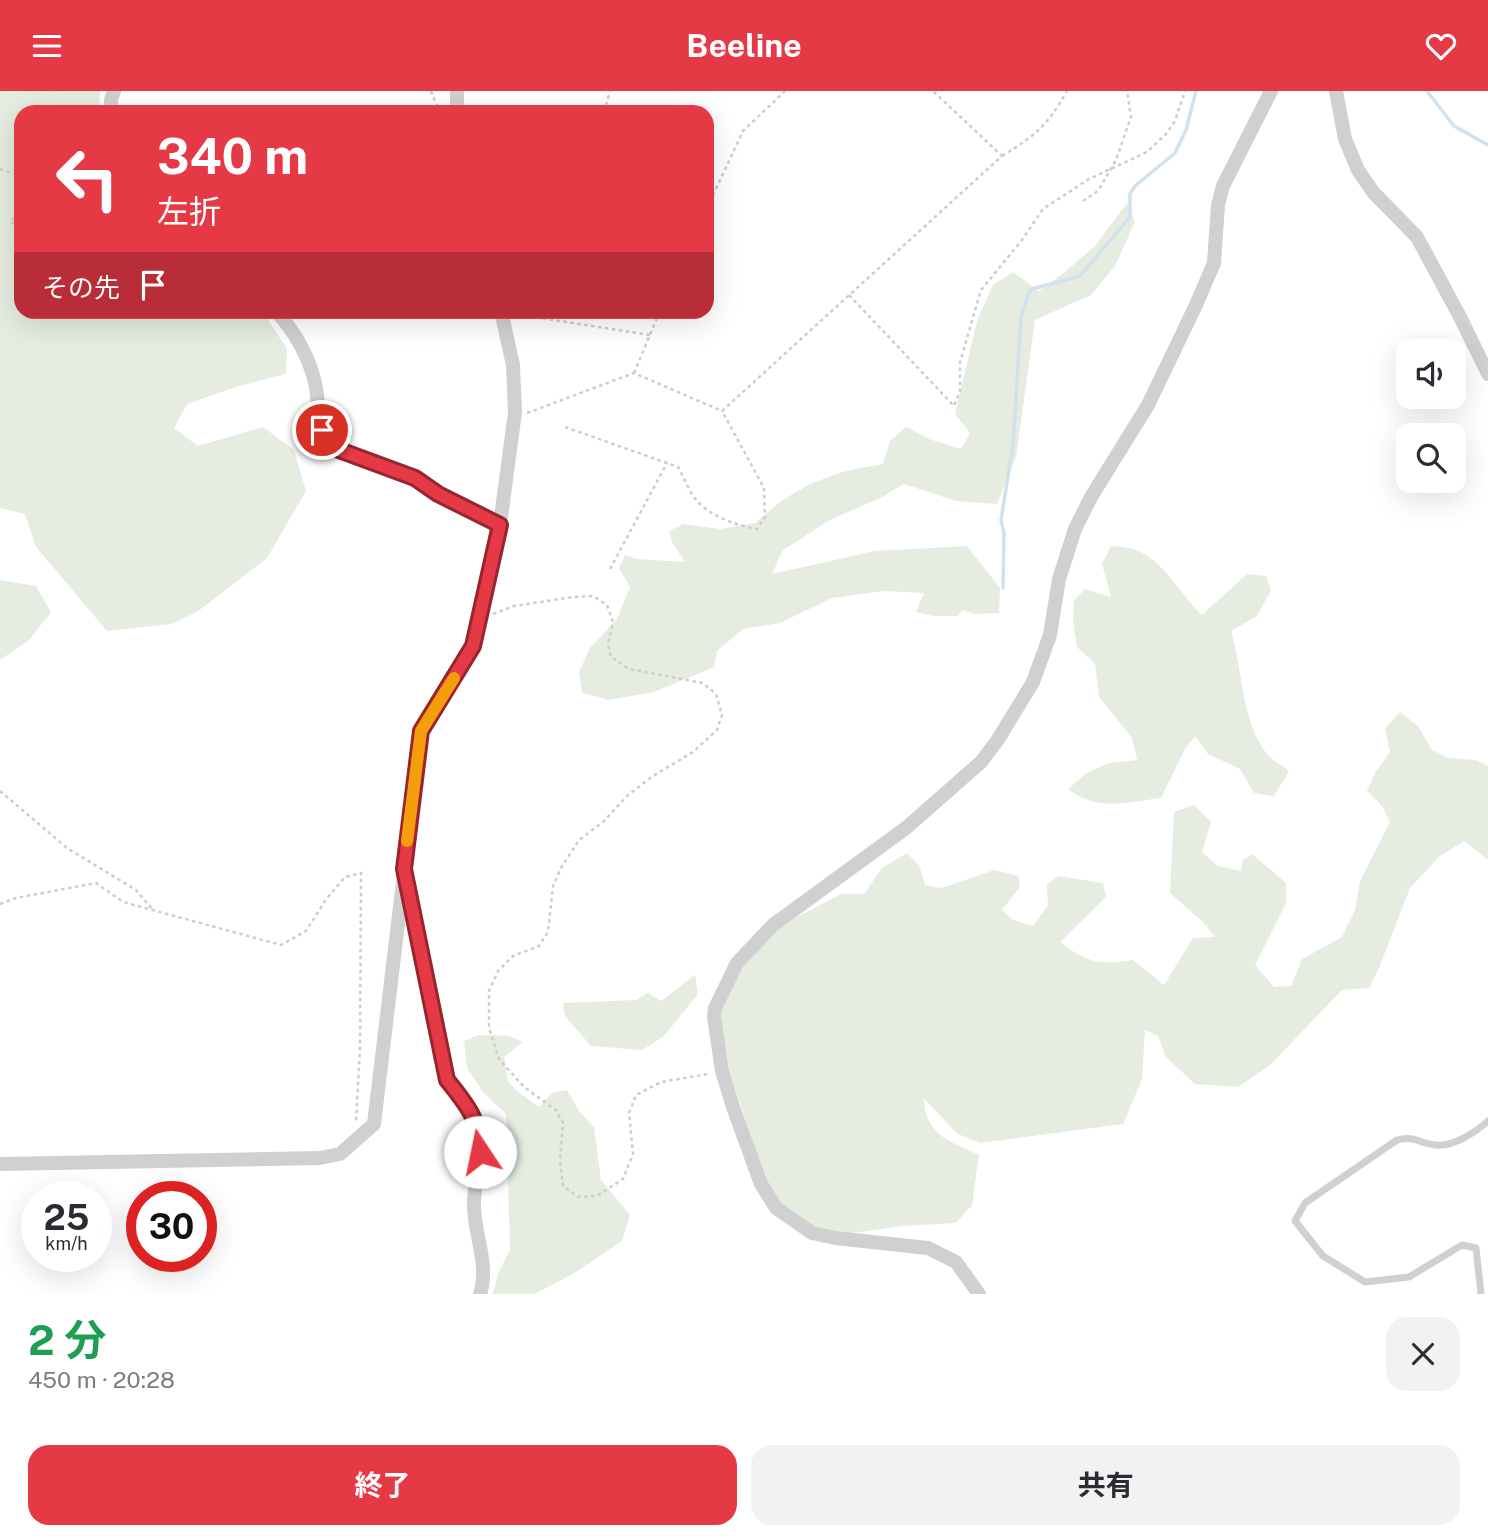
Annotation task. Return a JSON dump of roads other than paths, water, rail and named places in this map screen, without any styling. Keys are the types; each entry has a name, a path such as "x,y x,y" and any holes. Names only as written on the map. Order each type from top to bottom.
{"street":[{"path":"979,1294 956,1262 928,1248 812,1233 776,1208 761,1184 722,1072 715,1008 737,963 773,925 906,828 981,762 1033,682 1050,635 1059,579 1075,530 1091,497 1148,405 1196,306 1214,263 1218,205 1223,186 1271,91"},
{"path":"1336,91 1345,139 1359,170 1373,192 1417,237 1488,374"},
{"path":"283,319 303,351 315,381 322,430 331,447 415,478 438,494 500,525"},
{"path":"0,1164 320,1158 340,1154 374,1123 421,731 473,646 500,525 514,418 513,365 503,319"},
{"path":"404,869 447,1080 468,1105 481,1137 474,1201 484,1284 480,1294"}],"lane":[{"path":"1481,1294 1476,1248 1462,1245 1409,1277 1364,1282 1322,1256 1295,1221 1305,1203 1397,1140 1409,1137 1438,1146 1457,1140 1479,1129 1488,1121"}],"waterway":[{"path":"1003,588 1004,533 1001,520 1013,445 1021,318 1028,294 1032,289 1080,276 1130,217 1130,194 1135,186 1175,153 1186,130 1196,91"},
{"path":"1427,91 1454,126 1488,145"}]}
